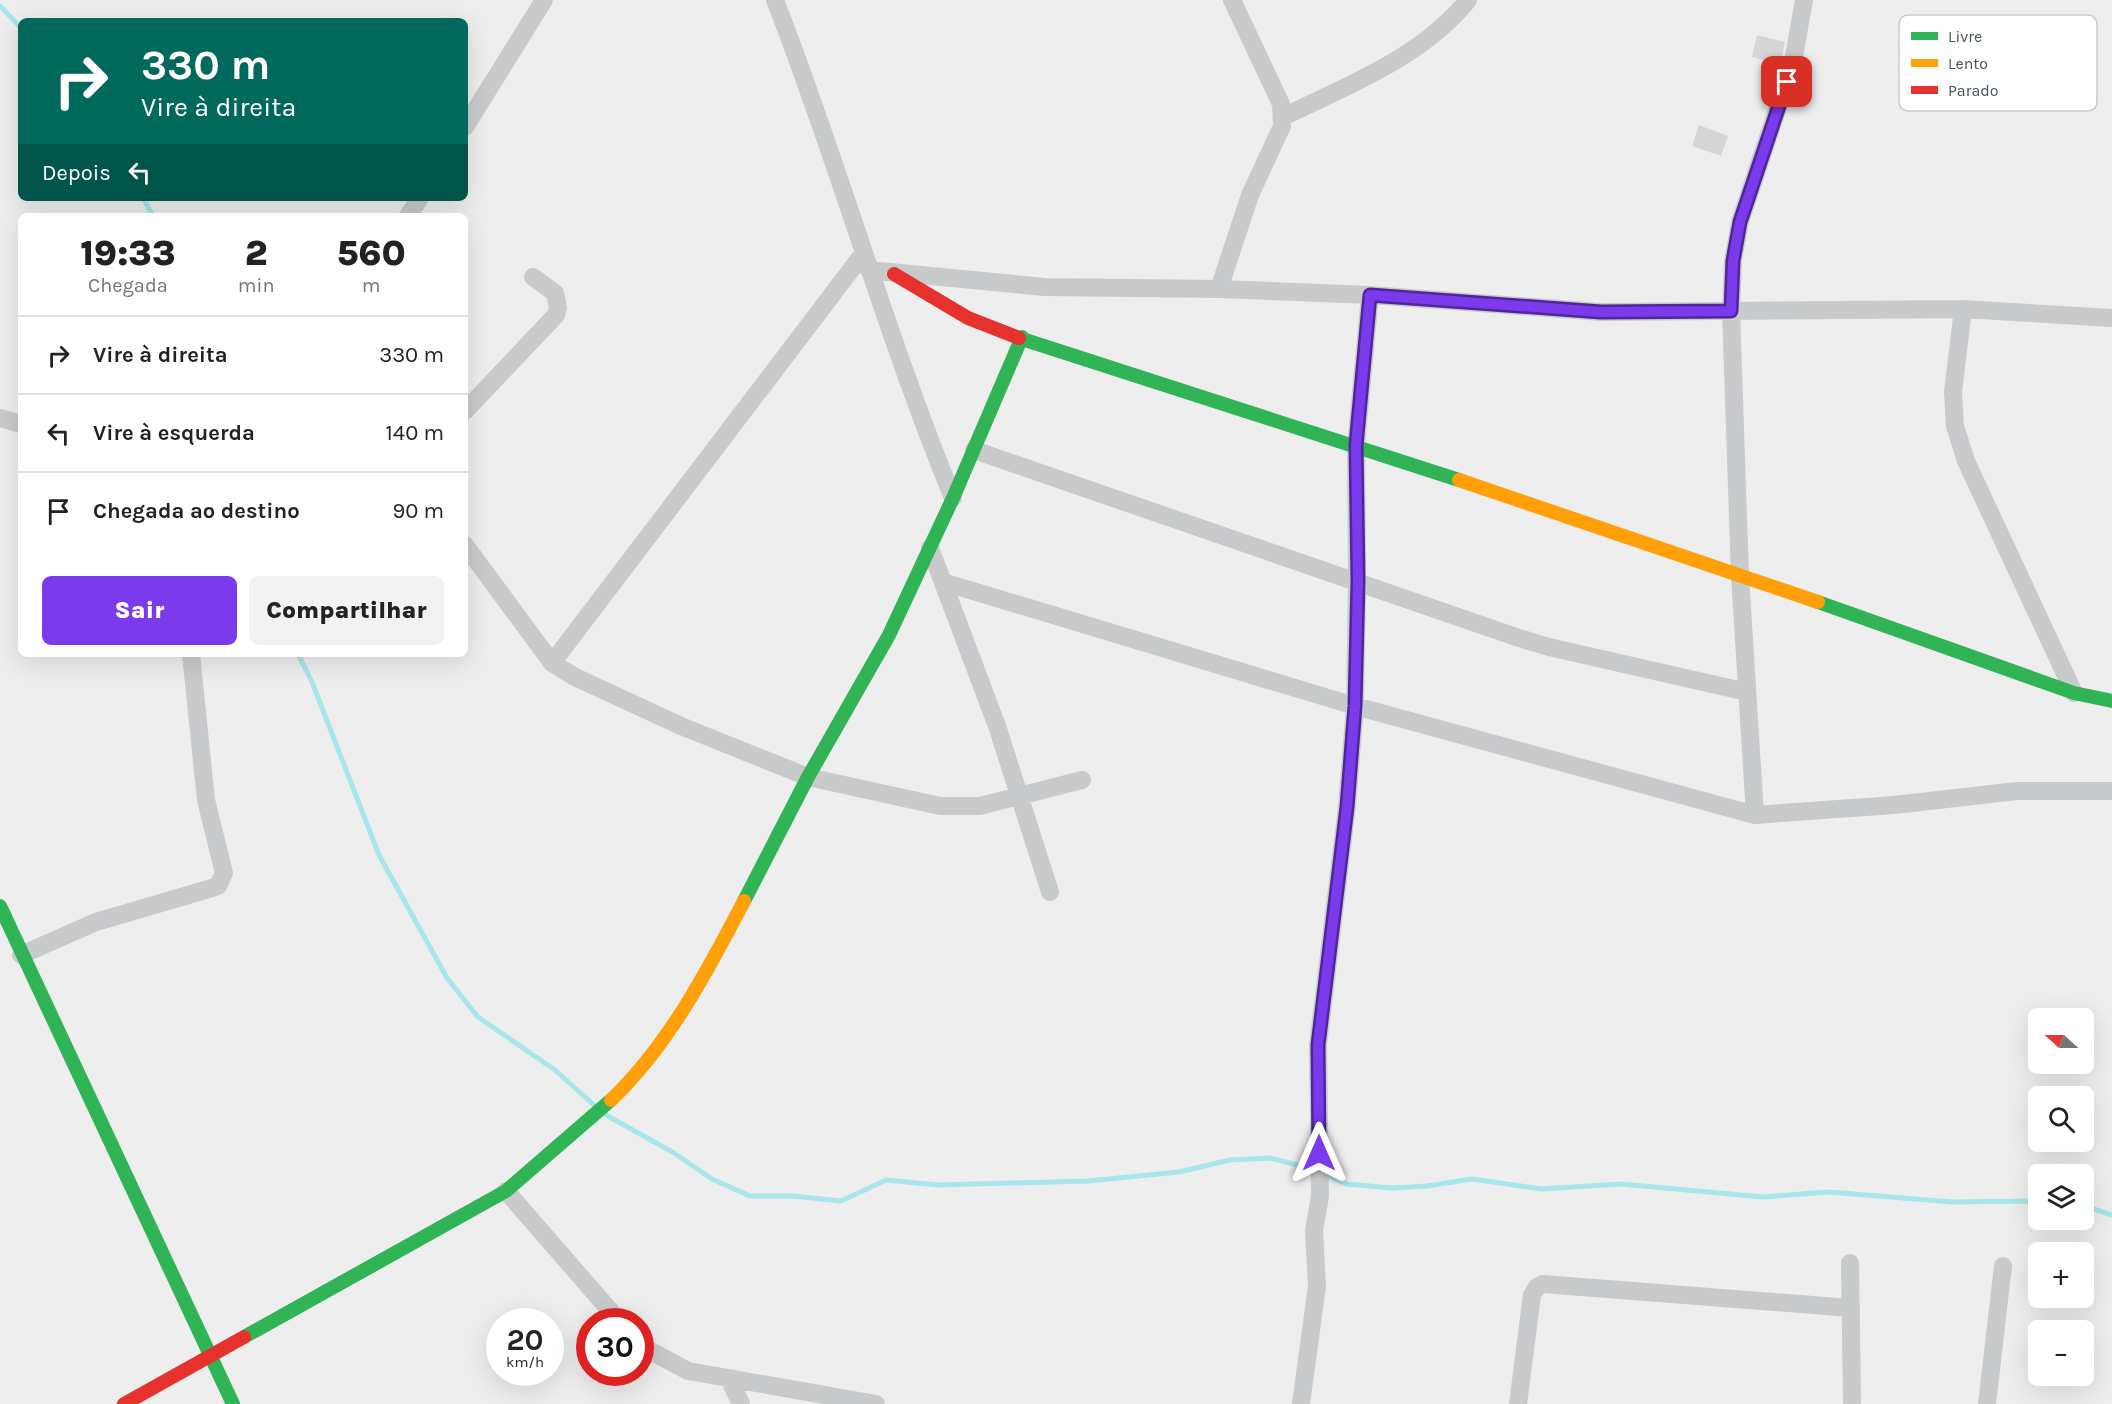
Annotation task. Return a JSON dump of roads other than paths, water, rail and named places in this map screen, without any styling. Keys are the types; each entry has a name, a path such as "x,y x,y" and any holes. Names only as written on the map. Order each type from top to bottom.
{"street":[{"path":"468,122 544,0"},
{"path":"775,0 797,57 866,262 953,498"},
{"path":"1220,289 1250,195 1282,126 1283,117 1281,104 1232,0"},
{"path":"1283,117 1401,59 1432,36 1468,0"},
{"path":"1755,814 1740,576 1731,311 1733,261 1740,222 1793,62 1804,0"},
{"path":"866,262 894,273 968,318 1144,380 1356,445 2074,693 2112,701"},
{"path":"552,663 866,262"},
{"path":"894,273 1045,287 1220,289 1370,295 1601,312 1963,309 2112,318"},
{"path":"468,408 555,315 558,308 555,293 533,277"},
{"path":"1301,1404 1317,1286 1314,1231 1320,1196 1318,1045 1347,807 1355,706 1358,581 1356,445 1370,295"},
{"path":"1963,309 1953,392 1955,426 1971,472 2074,693"},
{"path":"124,1404 506,1191 613,1098 642,1067 681,1011 726,935 808,777 890,635 953,498 1023,336"},
{"path":"0,418 18,423"},
{"path":"974,450 1549,647 1747,692"},
{"path":"468,549 552,663 575,677 681,726 808,777 940,806 980,806 1082,780"},
{"path":"930,549 1020,795 1050,892"},
{"path":"943,582 1355,706 1755,814 1894,805 2017,791 2112,791"},
{"path":"21,955 96,922 212,888 222,880 224,873 206,800 190,657"},
{"path":"0,906 4,925 21,955 233,1404"},
{"path":"506,1191 608,1308"},
{"path":"1850,1263 1852,1404"},
{"path":"1987,1404 2003,1266"},
{"path":"1518,1404 1532,1295 1537,1287 1543,1284 1851,1308"},
{"path":"654,1353 688,1371 730,1381 876,1404"},
{"path":"730,1381 741,1404"}],"waterway":[{"path":"0,6 18,25"},
{"path":"145,201 151,213"},
{"path":"300,657 312,682 379,855 447,978 478,1017 555,1070 594,1105"},
{"path":"606,1115 674,1153 712,1179 750,1196 793,1196 841,1201 886,1180 938,1185 1088,1181 1179,1172 1230,1160 1270,1158 1316,1170"},
{"path":"1325,1174 1346,1184 1392,1188 1427,1186 1472,1179 1541,1189 1621,1184 1763,1197 1829,1192 1952,1202 2028,1201"},
{"path":"2094,1209 2112,1215"}]}
